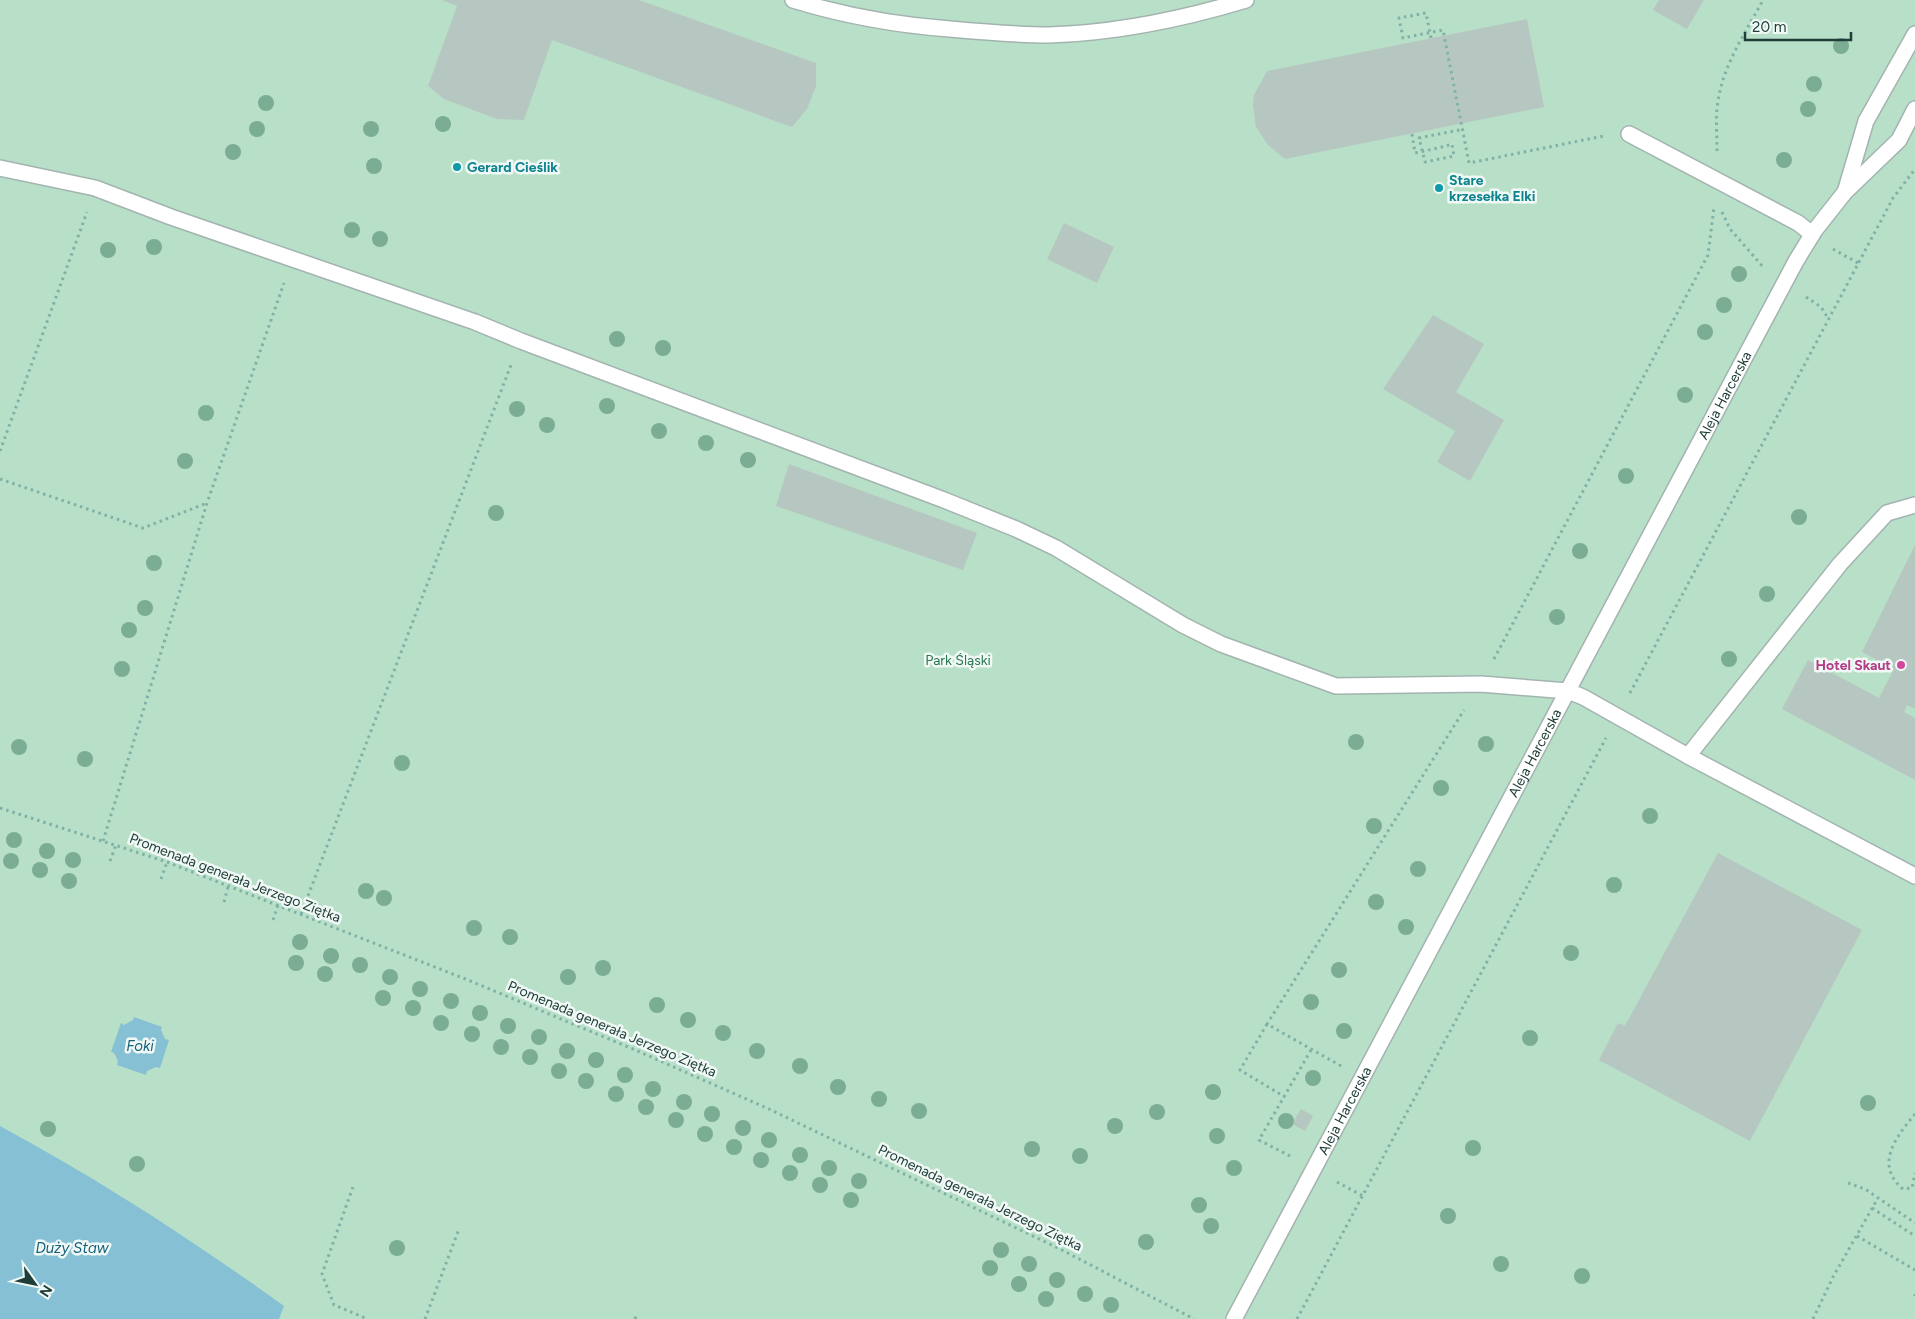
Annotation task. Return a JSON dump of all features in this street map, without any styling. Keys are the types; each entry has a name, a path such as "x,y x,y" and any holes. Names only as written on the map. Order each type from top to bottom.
{"street":[{"path":"793,0 864,19 922,27 990,33 1049,35 1111,30 1176,19 1244,0"},
{"name":"Aleja Harcerska","path":"1845,192 1866,121 1915,34"},
{"name":"Aleja Harcerska","path":"1234,1319 1796,261 1812,234 1845,192 1899,140 1915,109"},
{"path":"1629,134 1798,223 1812,234"},
{"path":"0,168 95,188 171,217 475,322 934,497 1056,548 1183,625 1221,644 1336,686 1481,684 1568,691 1915,876"},
{"path":"1688,756 1840,564 1887,513 1915,505"}],"path":[{"path":"1717,157 1718,96 1723,79 1763,0"},
{"path":"1431,38 1429,29 1428,21 1426,13 1399,18 1403,38 1427,34 1435,32 1443,30 1470,163 1621,132 1629,134"},
{"path":"1412,134 1415,153 1418,152 1428,150 1446,146 1452,144 1454,156 1425,162 1423,154 1421,146 1418,138 1464,129"},
{"path":"1628,697 1889,204 1915,169"},
{"path":"0,451 95,188"},
{"path":"1284,1097 1240,1070 1266,1024 1481,684 1708,255 1714,204"},
{"path":"1721,211 1730,229 1764,269"},
{"path":"1842,254 1858,263"},
{"path":"103,841 207,503 292,259"},
{"path":"1804,296 1821,307 1828,318"},
{"path":"301,914 521,341"},
{"path":"0,479 143,528 207,503"},
{"path":"1297,1319 1607,736"},
{"name":"Promenada generała Jerzego Ziętka","path":"0,808 167,862 278,905 468,980 770,1109 1062,1250 1194,1319"},
{"path":"110,861 116,845"},
{"path":"161,879 167,862"},
{"path":"224,902 228,887"},
{"path":"273,920 278,905"},
{"path":"1266,1024 1312,1050 1259,1140 1297,1160"},
{"path":"1915,1114 1901,1131 1890,1154 1889,1170 1895,1183 1903,1189 1914,1189 1915,1173"},
{"path":"1848,1183 1865,1189 1915,1223"},
{"path":"353,1188 322,1274 334,1305 368,1319"},
{"path":"1812,1319 1878,1198"},
{"path":"1872,1208 1915,1236"},
{"path":"425,1319 459,1229"},
{"path":"1856,1236 1915,1270"},
{"path":"635,1319 637,1314"}],"green space":[{"name":"Park Śląski","path":"0,0 1915,0 1915,1319 0,1319"}],"water":[{"name":"Foki","path":"134,1017 162,1027 161,1030 165,1039 169,1040 160,1068 156,1067 147,1071 146,1075 117,1065 118,1061 114,1053 111,1052 121,1023 124,1025 133,1020"},
{"name":"Duży Staw","path":"0,1126 110,1189 180,1234 284,1306 279,1319 0,1319"}],"building":[{"path":"442,0 639,0 816,63 816,86 807,109 792,127 552,40 524,120 497,119 444,99 428,86 457,6"},
{"path":"1659,0 1704,0 1687,29 1653,10"},
{"path":"1527,19 1544,107 1285,159 1268,145 1256,127 1253,105 1254,95 1267,71"},
{"path":"1064,223 1114,247 1097,283 1047,259"},
{"path":"1433,315 1484,344 1456,392 1504,420 1470,481 1437,462 1455,431 1383,389"},
{"path":"789,464 977,533 963,570 776,506"},
{"name":"Hotel Skaut","path":"1915,545 1915,709 1907,705 1904,712 1915,718 1915,780 1782,709 1808,660 1879,698 1894,669 1862,652"},
{"path":"1718,853 1862,930 1750,1141 1599,1060 1618,1023 1625,1026"},
{"path":"1301,1109 1313,1116 1305,1131 1292,1124"}],"place":[{"name":"Gerard Cieślik","path":"457,167"},
{"name":"Stare krzesełka Elki","path":"1439,188"},
{"name":"Hotel Skaut","path":"1901,665"}]}
